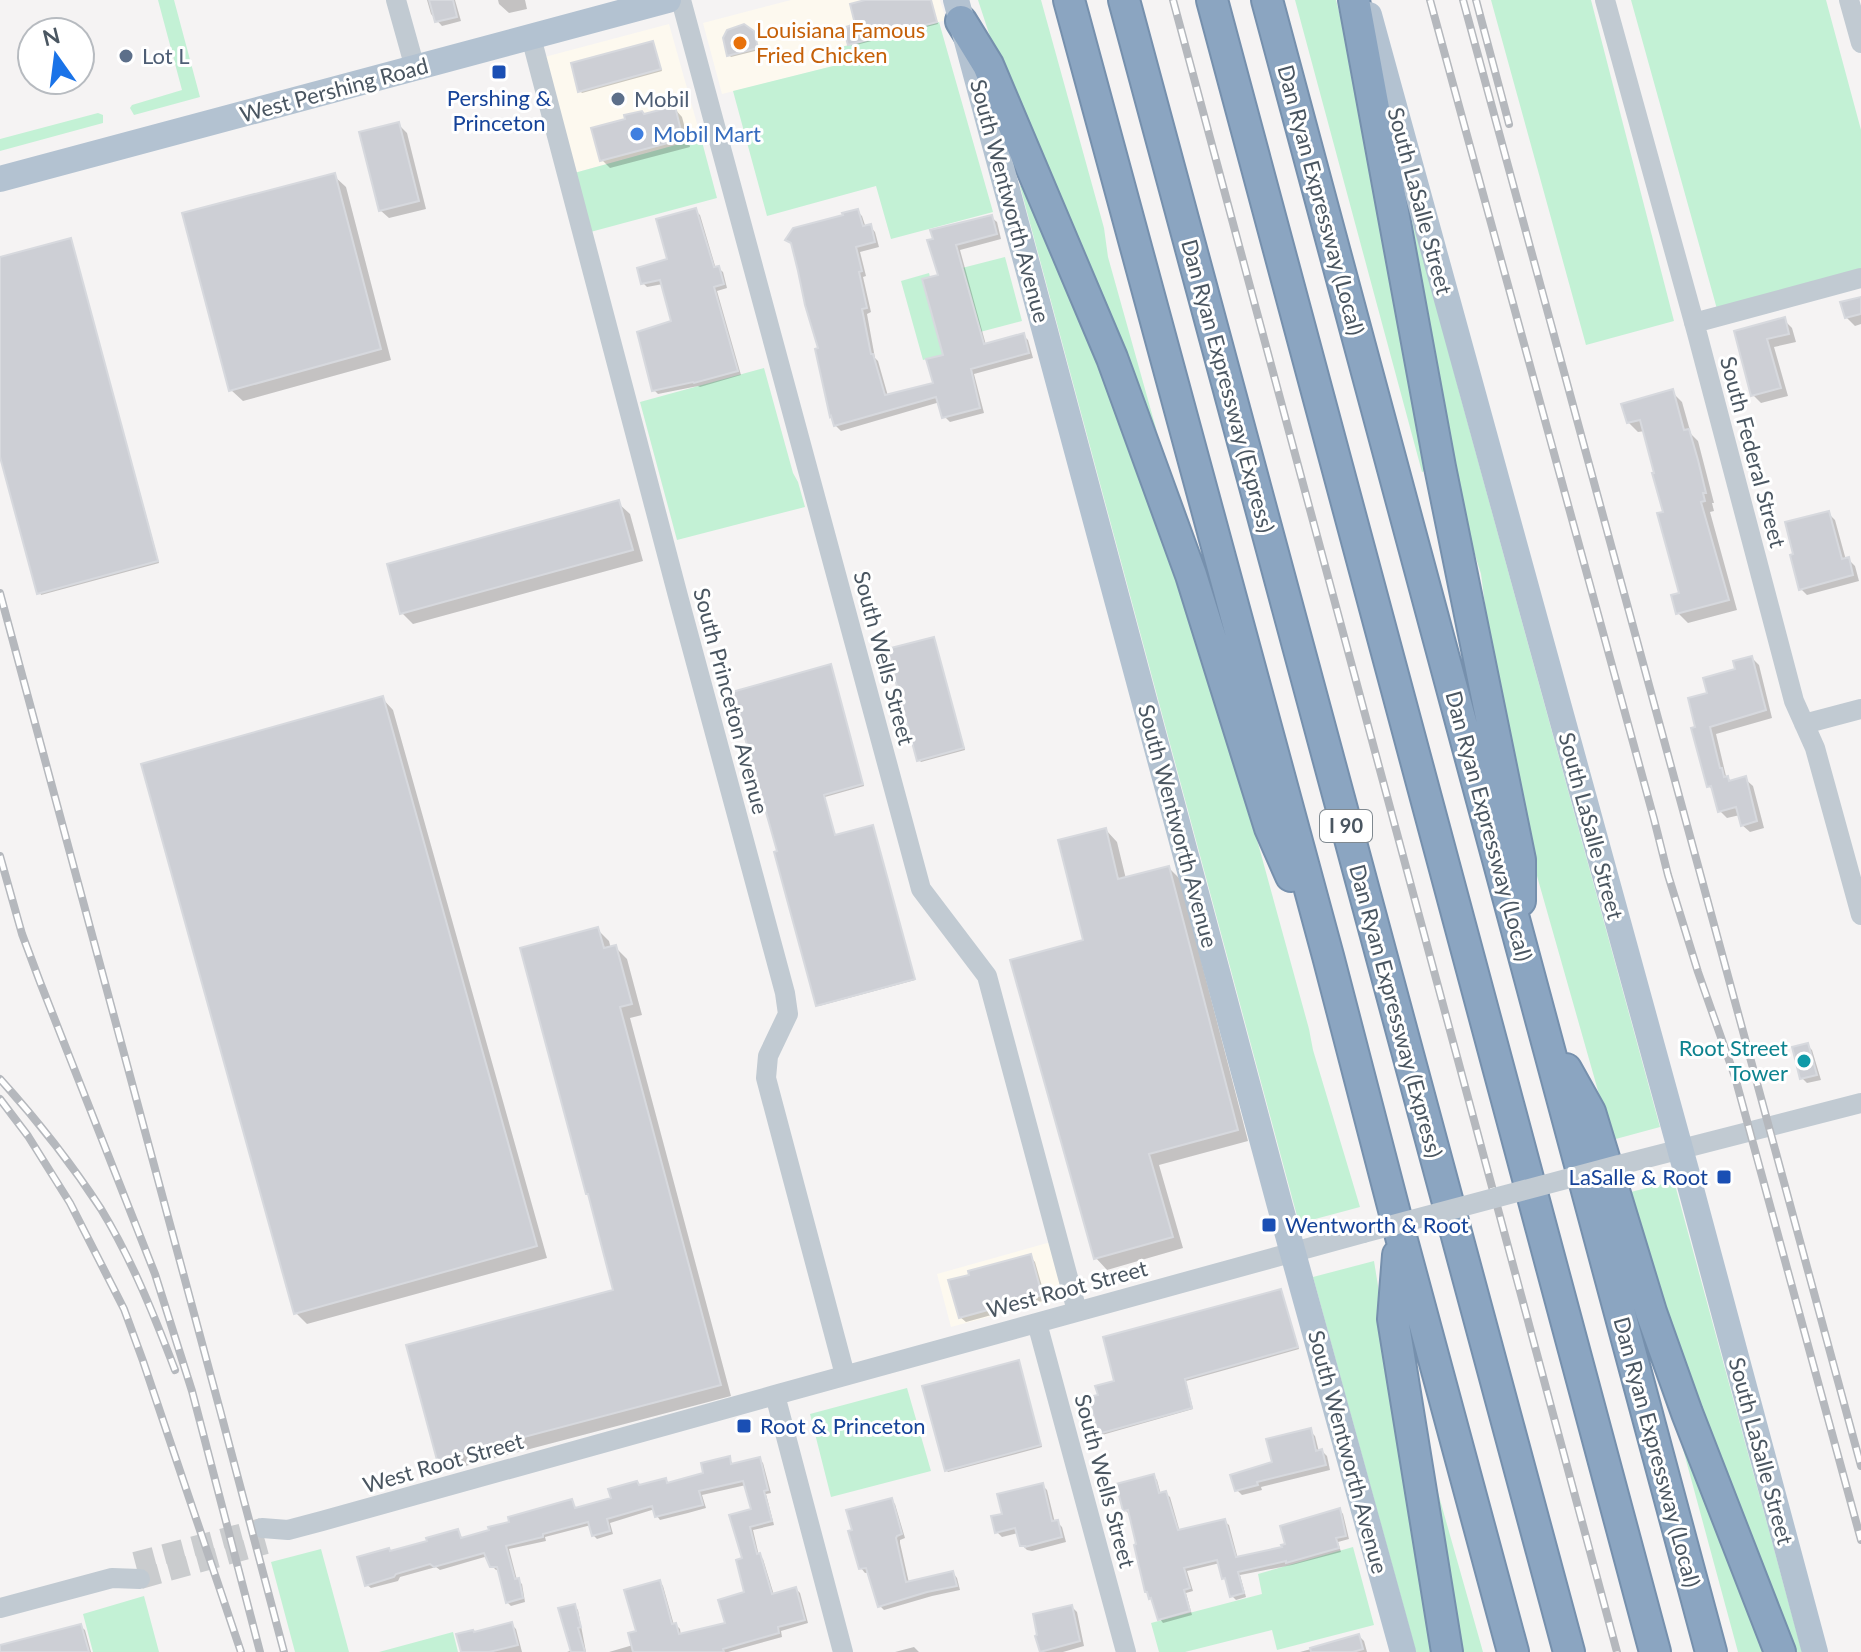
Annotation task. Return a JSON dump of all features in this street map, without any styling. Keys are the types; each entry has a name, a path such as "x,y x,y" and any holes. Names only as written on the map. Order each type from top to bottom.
{"highway":[{"name":"I 90","path":"1069,0 1513,1652"},
{"name":"Dan Ryan Expressway (Express)","path":"1124,0 1569,1652"},
{"path":"1212,0 1655,1652"},
{"name":"Dan Ryan Expressway (Local)","path":"1267,0 1711,1652"},
{"path":"1354,0 1437,452 1520,860 1520,943"},
{"path":"959,10 988,65 1112,358 1191,575 1270,828 1328,956"},
{"path":"1542,1024 1590,1112 1651,1312 1681,1398 1780,1652"},
{"path":"1400,1233 1393,1319 1447,1652"}],"main road":[{"name":"West Pershing Road","path":"0,179 668,0"},
{"name":"South LaSalle Street","path":"1365,0 1815,1652"},
{"name":"South Wentworth Avenue","path":"959,10 1403,1652"}],"street":[{"path":"396,0 415,68"},
{"name":"South Wells Street","path":"681,0 921,889 987,976 1077,1311"},
{"name":"South Federal Street","path":"1605,0 1794,701 1815,748 1861,915"},
{"path":"1849,0 1861,43"},
{"name":"South Princeton Avenue","path":"531,37 785,993 788,1014 768,1056 766,1078 845,1375"},
{"path":"1694,323 1861,278"},
{"path":"1804,724 1861,709"},
{"name":"West Root Street","path":"264,1536 1363,1233 1861,1103"},
{"name":"South Wells Street","path":"1037,1323 1126,1652"},
{"path":"775,1395 843,1652"},
{"path":"0,1608 137,1571"}],"shaded area":[{"path":"791,0 940,0 946,20 841,47 845,63 722,94 703,23"},
{"name":"Mobil","path":"669,24 701,138 567,175 537,59"},
{"path":"1058,1240 1073,1294 951,1327 937,1274"}],"green space":[{"path":"158,0 174,0 200,97 134,115 130,108 132,105 182,90"},
{"path":"978,0 1041,0 1157,432 1138,393 1113,320 1000,67"},
{"path":"1295,0 1336,0 1350,55 1430,469 1422,472"},
{"path":"1491,0 1591,0 1674,321 1586,345"},
{"path":"1631,0 1826,0 1861,130 1861,269 1717,309"},
{"path":"939,22 993,212 891,239 876,186 767,216 733,91 845,63 841,47"},
{"path":"98,113 103,115 103,123 0,151 0,139"},
{"path":"1391,130 1460,395 1660,1127 1612,1140 1537,876 1514,780 1481,574 1455,490"},
{"path":"701,138 717,198 583,234 567,175"},
{"path":"1026,185 1062,267 1152,499 1220,705 1313,1050 1360,1207 1304,1222 1297,1216 1020,186"},
{"path":"1005,257 1022,321 980,332 962,268"},
{"path":"929,273 930,277 922,280 943,355 923,360 901,281"},
{"path":"764,368 805,507 677,540 640,402"},
{"path":"1674,1181 1802,1652 1791,1652 1679,1359 1627,1193"},
{"path":"1374,1261 1437,1652 1416,1652 1313,1277"},
{"path":"907,1388 931,1471 831,1497 810,1414"},
{"path":"1685,1437 1768,1652 1738,1652 1680,1438"},
{"path":"1433,1475 1483,1652 1457,1652"},
{"path":"1353,1547 1374,1625 1277,1650 1272,1630 1185,1652 1159,1652 1151,1623 1262,1594 1258,1574"},
{"path":"321,1549 349,1652 295,1652 271,1562"},
{"path":"144,1596 159,1652 93,1652 83,1614"},
{"path":"453,1632 458,1652 379,1652"}],"building":[{"path":"429,0 453,0 457,17 435,22"},
{"path":"865,0 931,0 937,22 848,45 843,28 855,24 850,4"},
{"name":"Louisiana Famous Fried Chicken","path":"744,24 754,31 758,48 727,56 723,38 727,30"},
{"path":"653,41 661,69 578,92 571,63"},
{"name":"Mobil Mart","path":"675,106 683,139 600,161 591,128 625,119 624,115 642,111 644,114"},
{"path":"399,122 419,201 379,211 359,132"},
{"path":"335,173 381,349 229,391 182,213"},
{"path":"696,208 714,267 719,266 724,284 714,287 738,371 652,391 637,332 671,321 660,280 641,284 637,268 667,259 656,219"},
{"path":"858,209 863,226 871,224 875,242 856,247 867,308 862,309 871,354 885,395 933,383 926,359 943,355 922,279 938,275 927,240 933,239 930,230 992,215 997,234 956,245 984,344 1024,333 1029,353 971,369 980,408 942,418 936,397 834,426 791,243 785,240 793,228"},
{"path":"71,238 158,561 37,594 0,457 0,257"},
{"path":"1861,297 1861,314 1845,318 1840,302"},
{"path":"1785,317 1789,334 1767,339 1781,388 1751,396 1734,331"},
{"path":"1673,389 1684,430 1689,429 1698,460 1706,493 1703,493 1705,501 1701,502 1729,600 1676,614 1671,595 1679,593 1657,513 1663,512 1654,473 1640,420 1627,423 1621,404"},
{"path":"619,500 633,550 400,614 387,564"},
{"path":"1829,511 1842,559 1849,557 1853,575 1799,590 1785,522"},
{"path":"934,637 964,748 917,761 887,649"},
{"path":"1752,656 1766,710 1710,727 1724,777 1728,776 1729,781 1746,776 1757,821 1741,826 1736,807 1718,812 1711,786 1707,787 1691,728 1695,727 1688,698 1707,693 1703,678 1735,669 1733,661"},
{"path":"831,664 863,784 824,795 835,835 873,825 915,979 816,1006 732,692"},
{"path":"383,696 537,1246 294,1314 141,764"},
{"path":"1106,828 1118,879 1169,866 1238,1130 1149,1154 1173,1237 1094,1259 1010,960 1083,940 1058,840"},
{"path":"598,927 604,948 616,945 632,1004 620,1007 721,1385 437,1460 406,1345 613,1290 520,948"},
{"name":"Root Street Tower","path":"1808,1043 1817,1075 1800,1079 1792,1047"},
{"path":"1031,1254 1042,1295 959,1318 948,1280 969,1275 968,1271"},
{"path":"1281,1289 1298,1347 1185,1379 1192,1408 1098,1434 1089,1397 1098,1395 1095,1386 1114,1381 1103,1337"},
{"path":"1019,1360 1041,1445 945,1471 922,1386"},
{"path":"1311,1428 1316,1451 1322,1449 1326,1465 1257,1482 1258,1485 1235,1491 1230,1475 1272,1462 1266,1439"},
{"path":"730,1456 731,1464 760,1457 772,1521 750,1527 757,1554 760,1553 772,1594 796,1587 805,1620 778,1627 779,1633 723,1649 724,1652 633,1652 628,1633 636,1631 624,1590 660,1580 672,1624 676,1623 679,1634 725,1623 718,1600 744,1592 736,1560 742,1558 729,1515 751,1509 743,1481 699,1491 703,1505 655,1517 652,1506 607,1519 610,1531 592,1536 588,1522 506,1546 515,1579 519,1578 523,1598 506,1603 497,1567 490,1567 484,1553 434,1567 430,1564 365,1586 357,1557 427,1541 426,1538 458,1529 461,1538 509,1522 508,1517 572,1499 575,1508 611,1498 608,1489 637,1481 639,1485 666,1478 667,1483 703,1473 701,1463"},
{"path":"1154,1474 1159,1493 1166,1491 1178,1530 1225,1519 1236,1557 1282,1547 1285,1544 1280,1526 1340,1508 1346,1536 1336,1538 1339,1548 1238,1572 1244,1593 1230,1597 1217,1560 1184,1568 1190,1588 1184,1590 1190,1611 1158,1620 1151,1598 1145,1592 1128,1510 1123,1511 1116,1484"},
{"path":"1043,1483 1052,1521 1058,1520 1062,1537 1025,1547 1020,1546 1015,1528 995,1533 991,1516 1002,1514 997,1494"},
{"path":"892,1498 902,1534 896,1538 906,1582 953,1571 957,1586 878,1607 866,1568 859,1569 848,1531 852,1530 846,1510"},
{"path":"575,1604 585,1652 571,1652 558,1608"},
{"path":"1072,1605 1080,1641 1040,1652 1033,1614"},
{"path":"512,1622 518,1645 489,1652 461,1652 456,1634"},
{"path":"81,1624 89,1652 0,1652 0,1645"},
{"path":"1359,1634 1363,1649 1353,1652 1311,1652 1310,1648"}],"tunnel":[{"path":"135,1562 262,1528"},
{"path":"140,1579 266,1544"}],"railway":[{"path":"1173,0 1617,1652"},
{"path":"1430,0 1668,875 1735,1077 1861,1540"},
{"path":"1463,0 1861,1466"},
{"path":"1476,0 1509,124"},
{"path":"0,593 284,1652"},
{"path":"0,856 22,934 155,1274 192,1391 260,1652"},
{"path":"0,1079 53,1142 101,1209 151,1308 175,1370"},
{"path":"0,1099 28,1136 70,1203 124,1309 241,1652"}],"place":[{"name":"Louisiana Famous Fried Chicken","path":"740,43"},
{"name":"Lot L","path":"126,56"},
{"name":"Pershing & Princeton","path":"499,72"},
{"name":"Mobil","path":"618,99"},
{"name":"Mobil Mart","path":"637,134"},
{"name":"Root Street Tower","path":"1804,1061"},
{"name":"LaSalle & Root","path":"1724,1177"},
{"name":"Wentworth & Root","path":"1269,1225"},
{"name":"Root & Princeton","path":"744,1426"}]}
